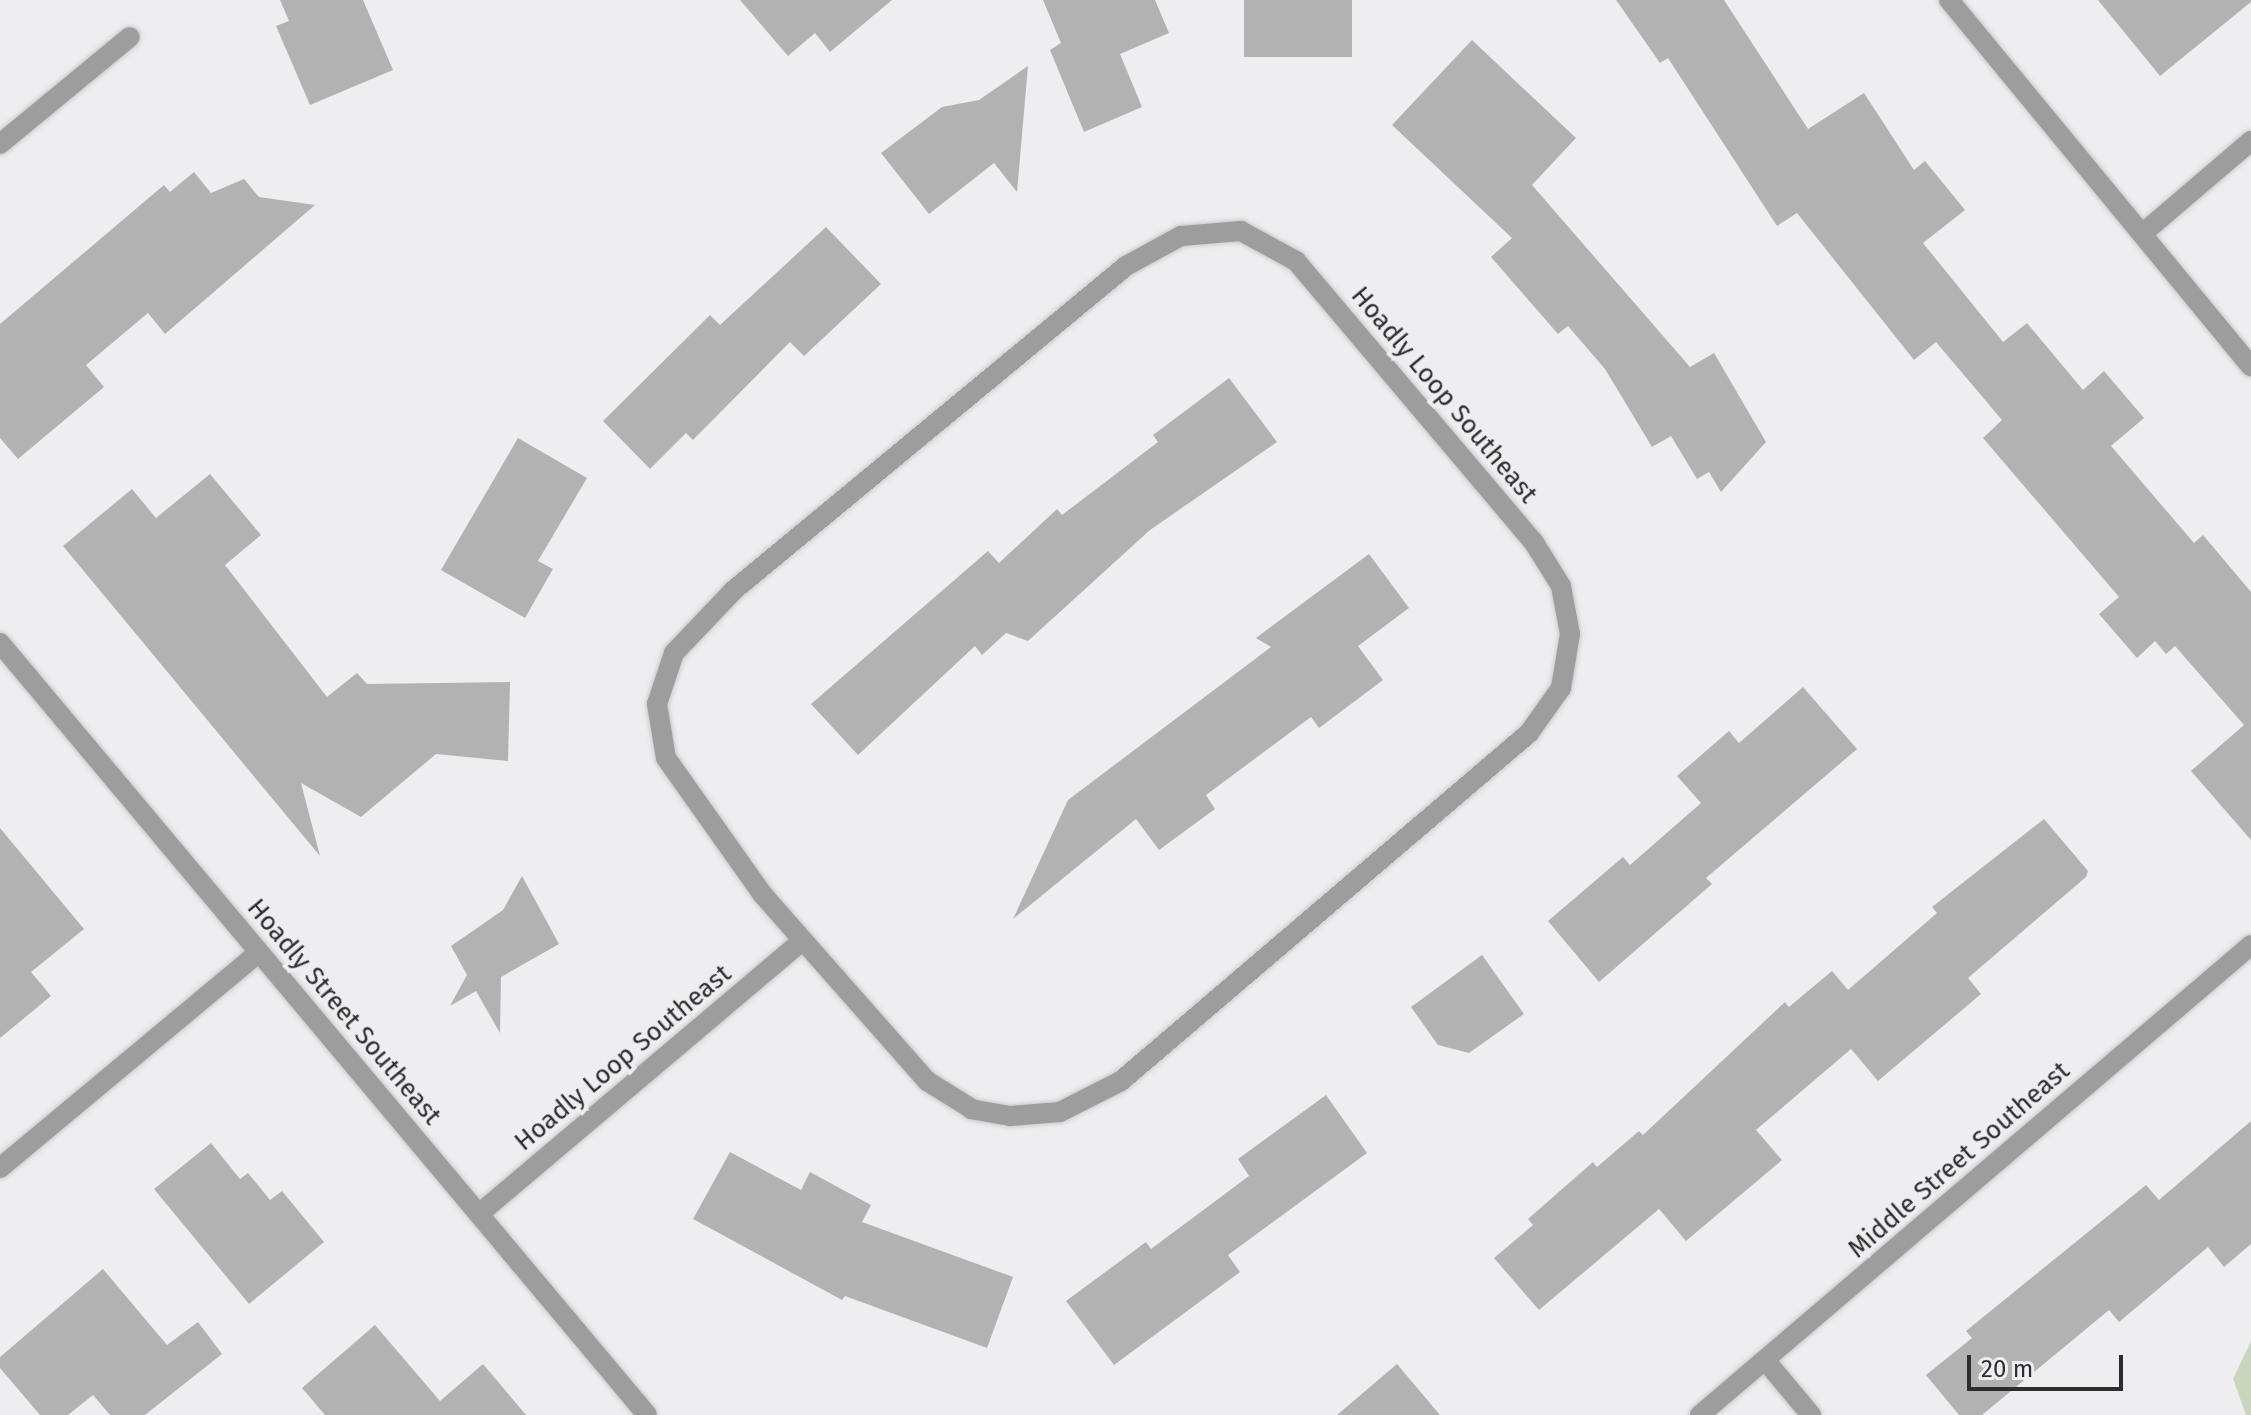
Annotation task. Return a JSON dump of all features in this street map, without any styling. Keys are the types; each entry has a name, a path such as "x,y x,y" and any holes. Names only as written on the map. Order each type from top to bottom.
{"street":[{"path":"1949,0 2251,366"},
{"path":"0,144 130,37"},
{"path":"2142,234 2251,141"},
{"name":"Hoadly Loop Southeast","path":"1241,231 1296,261 1533,541 1561,586 1570,634 1566,661 1561,688 1537,722 1121,1081 1060,1112 1010,1116 972,1109 927,1081 801,942 694,804 666,758 657,704 674,653 734,590 1126,266 1181,236 1241,231"},
{"name":"Hoadly Street Southeast","path":"0,643 479,1214 636,1411"},
{"name":"Hoadly Loop Southeast","path":"479,1214 801,942"},
{"name":"Middle Street Southeast","path":"1700,1415 2251,945"},
{"path":"0,1168 259,952"},
{"path":"1765,1360 1811,1415"}],"green space":[{"path":"2251,1341 2251,1415 2246,1415 2233,1379"}],"building":[{"path":"280,0 363,0 393,70 310,105 276,26 289,21"},
{"path":"740,0 892,0 830,52 815,33 788,56"},
{"path":"1043,0 1155,0 1169,33 1120,54 1142,107 1084,132 1050,50 1061,43"},
{"path":"1244,0 1352,0 1352,57 1244,57"},
{"path":"1616,0 1724,0 1808,129 1864,93 1914,170 1925,161 1965,210 1923,243 2003,342 2027,323 2083,390 2104,371 2144,418 2111,446 2194,543 2203,535 2251,592 2251,840 2191,771 2244,725 2175,646 2166,654 2155,641 2137,658 2099,614 2119,597 1983,438 2002,420 1936,342 1914,360 1797,213 1777,226 1668,58 1660,63"},
{"path":"2098,0 2251,0 2251,2 2160,76"},
{"path":"1472,40 1576,138 1532,185 1690,367 1714,353 1766,442 1721,492 1709,472 1697,479 1671,436 1652,447 1605,369 1568,326 1558,334 1491,257 1512,238 1392,125"},
{"path":"1028,66 1017,192 994,163 929,214 881,153 942,107 979,100"},
{"path":"194,172 211,193 244,179 259,197 315,205 165,334 148,313 86,365 104,387 18,459 0,438 0,324 164,185 170,192"},
{"path":"826,227 881,284 804,356 790,342 693,440 686,433 650,469 603,421 710,315 720,325"},
{"path":"1229,378 1277,442 1150,530 1028,641 1006,633 982,655 975,646 858,755 811,704 988,551 999,563 1057,509 1062,515 1158,442 1153,435"},
{"path":"518,438 587,478 538,561 553,569 525,618 441,570"},
{"path":"210,474 261,535 225,565 327,697 357,673 367,684 510,682 508,761 436,754 361,817 301,783 320,856 63,546 132,489 156,518"},
{"path":"1369,554 1409,608 1358,646 1383,680 1319,728 1311,717 1206,795 1215,809 1159,850 1136,819 1013,919 1068,800 1271,647 1256,638"},
{"path":"1803,687 1857,749 1706,878 1712,884 1599,982 1548,921 1623,857 1630,865 1701,803 1677,776 1729,731 1739,743"},
{"path":"2044,819 2088,871 2086,877 1968,978 1981,994 1878,1081 1851,1049 1756,1130 1782,1160 1686,1241 1659,1209 1539,1310 1494,1258 1533,1225 1528,1219 1593,1162 1597,1167 1639,1131 1643,1135 1785,1002 1789,1007 1832,971 1848,990 1937,913 1932,907"},
{"path":"0,828 84,929 31,972 51,996 0,1038"},
{"path":"522,876 559,944 501,977 500,1033 476,991 450,1006 467,975 451,946 503,910"},
{"path":"1482,955 1524,1014 1469,1053 1438,1045 1411,1007"},
{"path":"1326,1095 1367,1153 1228,1255 1240,1272 1114,1365 1066,1301 1146,1242 1151,1249 1249,1176 1238,1159"},
{"path":"2251,1121 2251,1244 2224,1267 2208,1247 2119,1322 2109,1310 1982,1415 1959,1415 1926,1375 1972,1338 1966,1331 2146,1185 2159,1200"},
{"path":"211,1143 240,1179 248,1173 270,1200 282,1191 324,1242 249,1304 154,1189"},
{"path":"730,1152 801,1190 810,1172 871,1205 862,1222 1013,1277 987,1348 845,1296 842,1300 693,1219"},
{"path":"103,1269 167,1345 198,1322 222,1354 145,1415 110,1415 93,1395 68,1415 40,1415 0,1368 0,1357"},
{"path":"375,1325 440,1401 483,1364 526,1415 325,1415 302,1388"},
{"path":"1397,1364 1440,1415 1337,1415"}]}
